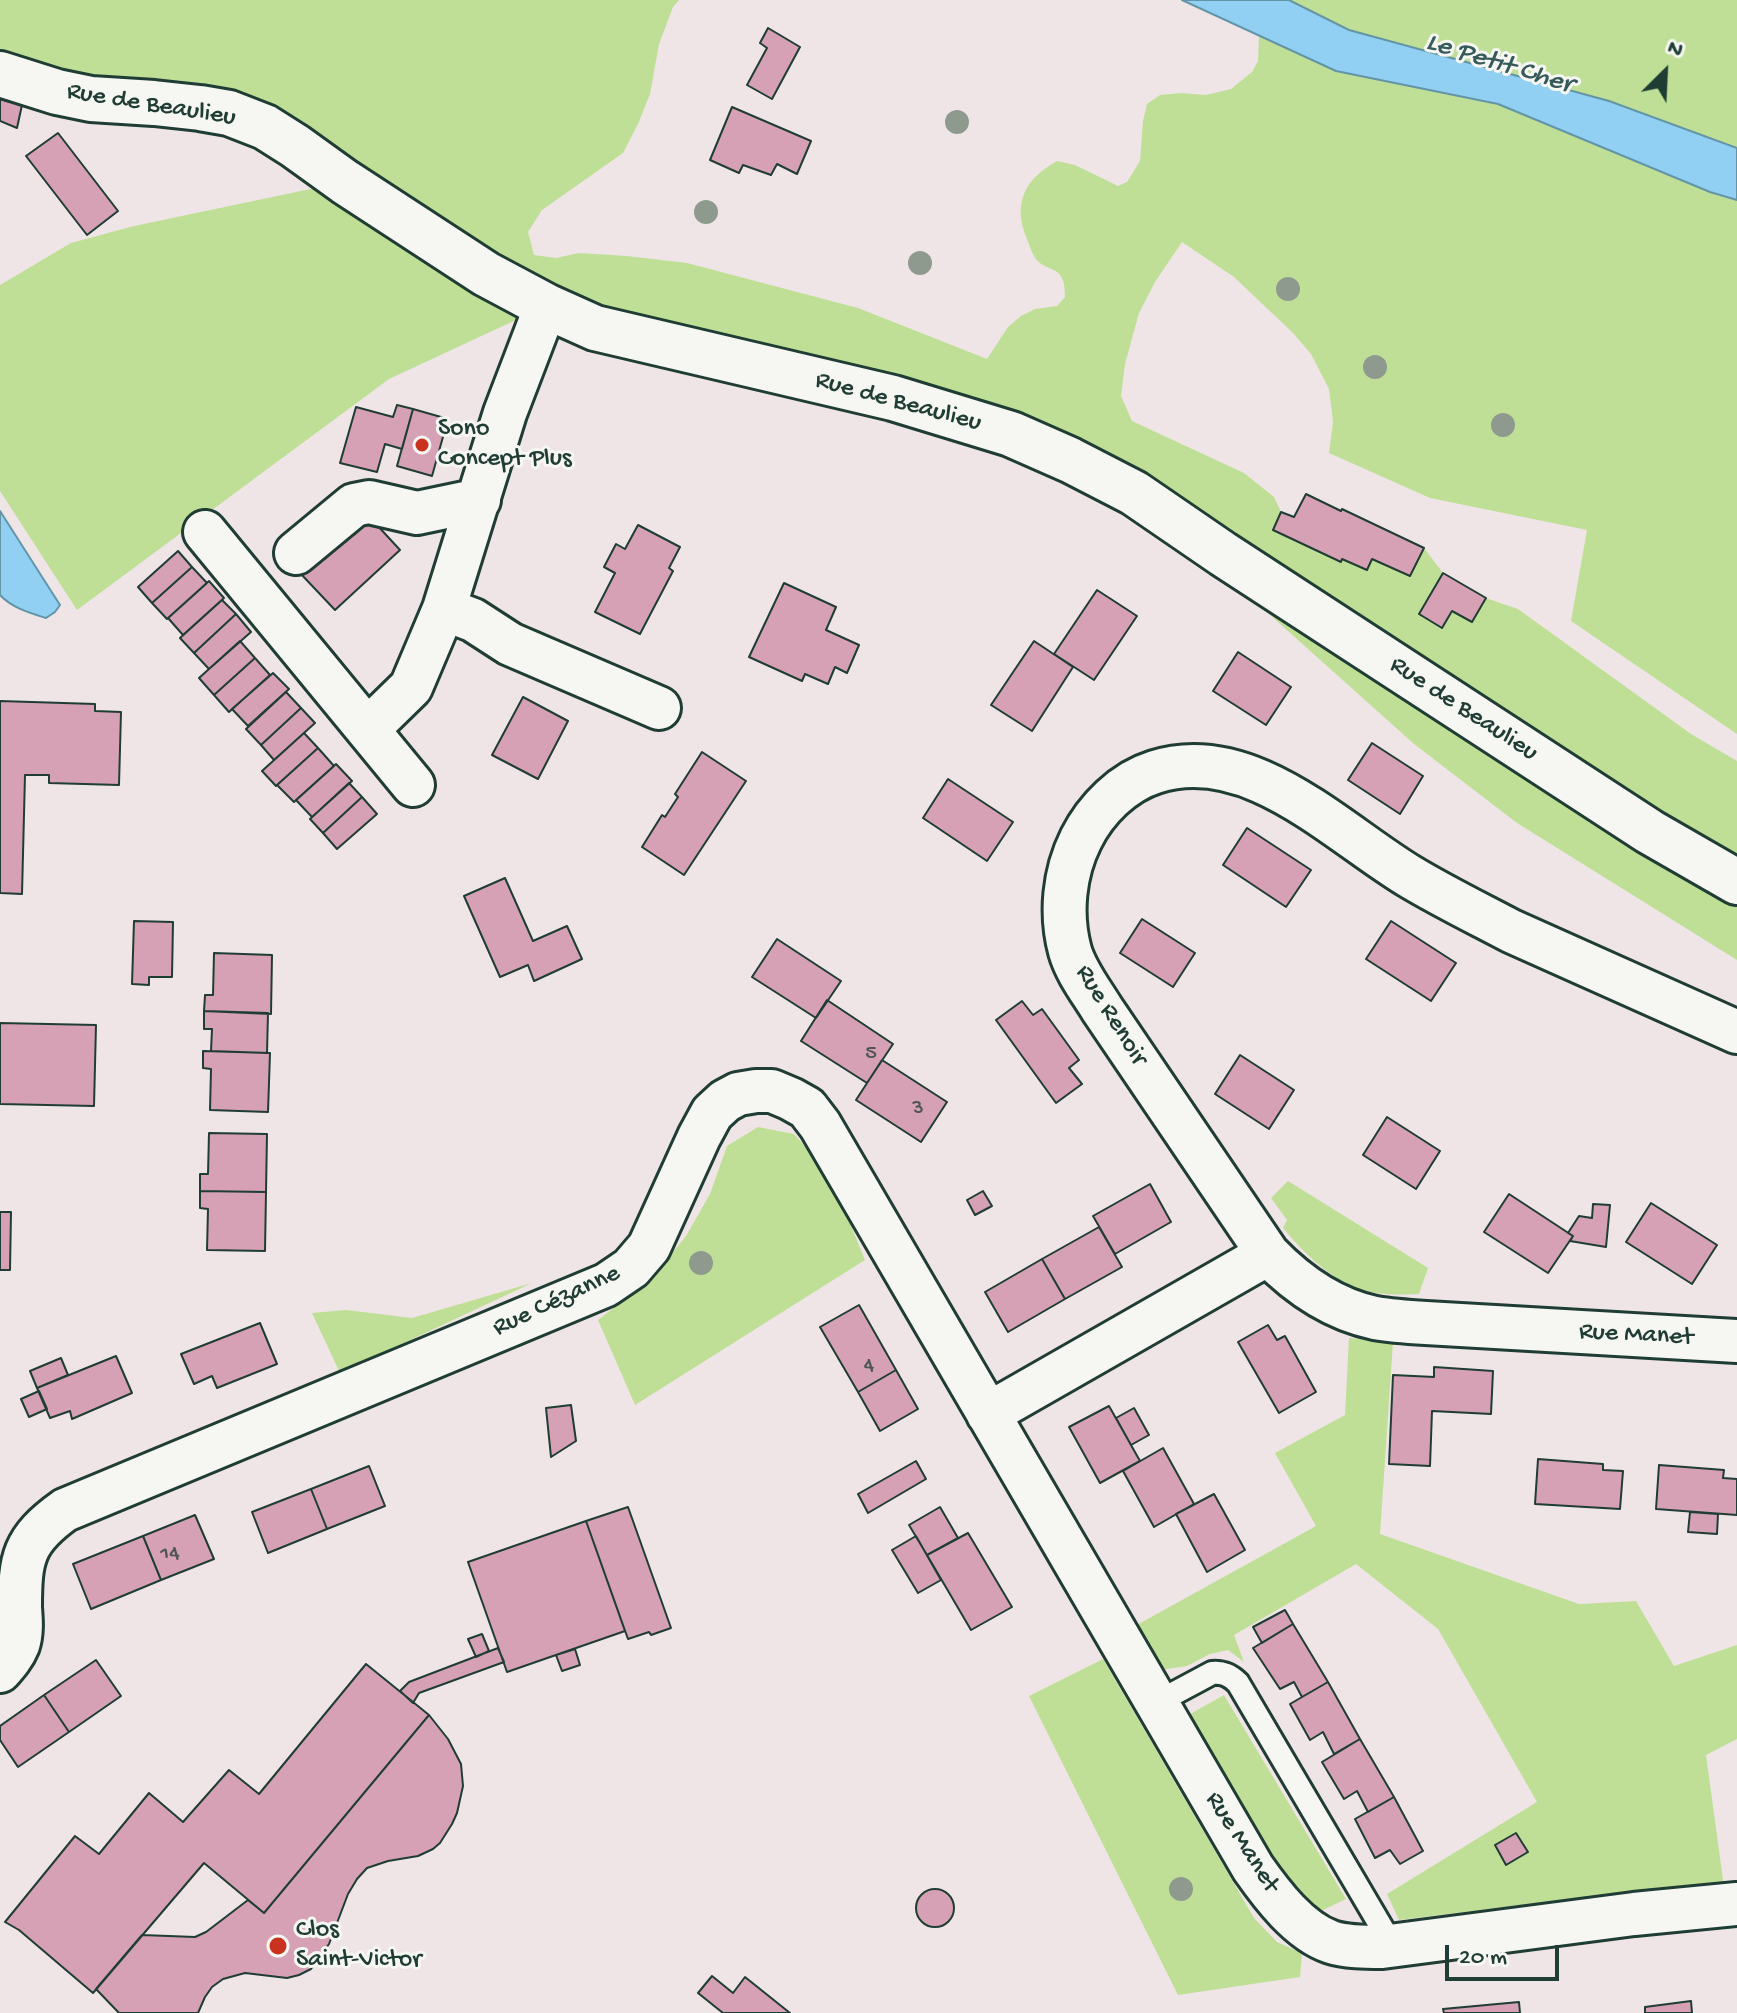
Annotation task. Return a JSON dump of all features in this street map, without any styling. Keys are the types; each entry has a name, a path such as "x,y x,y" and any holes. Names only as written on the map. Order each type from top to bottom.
{"street":[{"name":"Rue de Beaulieu","path":"0,74 91,99 229,113 265,127 486,274 595,328 893,398 1011,434 1070,460 1134,493 1650,832 1737,882"},
{"path":"368,729 411,687 444,609 505,413 546,306"},
{"path":"296,553 354,505 369,502 417,513 479,500"},
{"path":"205,532 413,785"},
{"path":"444,609 473,620 510,644 659,708"},
{"name":"Rue Renoir","path":"1268,1254 1102,1009 1071,953 1064,902 1067,875 1075,850 1087,826 1107,803 1130,783 1146,775 1170,768 1198,766 1248,775 1281,791 1409,876 1478,914 1737,1032"},
{"name":"Rue Cézanne","path":"0,1671 19,1644 20,1573 25,1554 45,1524 65,1510 606,1285 631,1268 649,1247 712,1113 738,1094 772,1091 807,1108 820,1125 988,1414"},
{"path":"988,1414 1268,1254"},
{"name":"Rue Manet","path":"1268,1254 1286,1273 1325,1300 1375,1318 1737,1341"},
{"name":"Rue Manet","path":"988,1414 1253,1868 1270,1893 1310,1931 1331,1942 1360,1947 1392,1945 1737,1904"}],"lane":[{"path":"1156,1703 1212,1673 1231,1676 1238,1683 1392,1945"}],"green space":[{"path":"0,0 679,0 673,7 659,44 650,94 623,153 542,210 528,232 534,255 556,258 579,253 687,263 858,308 987,359 1008,327 1021,316 1035,309 1057,306 1065,297 1059,273 1039,262 1030,248 1021,214 1021,203 1029,184 1057,161 1075,165 1118,186 1127,182 1140,161 1147,104 1160,95 1206,95 1231,89 1252,72 1258,61 1259,36 1336,71 1498,104 1710,192 1737,200 1737,734 1571,621 1587,530 1430,498 1329,453 1333,422 1329,389 1311,354 1234,277 1182,242 1139,313 1125,364 1121,396 1132,421 1244,473 1274,497 1281,512 1273,530 1340,562 1342,559 1367,570 1372,559 1410,576 1424,548 1443,573 1419,614 1452,611 1486,598 1518,609 1691,734 1737,761 1737,960 1517,823 1414,744 1134,493 546,306 389,379 77,610 0,491 0,285 71,243 134,226 344,182 128,82 38,65 0,52"},
{"path":"1289,0 1737,0 1737,148 1609,101 1349,30"},
{"path":"758,1127 794,1134 820,1163 836,1189 865,1260 635,1405 598,1320 652,1278 686,1236 710,1194 727,1146"},
{"path":"1288,1181 1428,1268 1419,1294 1363,1290 1345,1283 1316,1262 1283,1228 1287,1220 1271,1198"},
{"path":"532,1283 340,1373 312,1313 346,1310 412,1318"},
{"path":"1349,1338 1393,1342 1380,1534 1579,1604 1636,1601 1674,1666 1737,1645 1737,1739 1706,1755 1724,1887 1553,1901 1399,1920 1387,1894 1537,1802 1438,1629 1356,1564 1234,1635 1244,1662 1228,1650 1210,1654 1187,1666 1160,1670 1135,1626 1316,1526 1275,1453 1345,1415"},
{"path":"1103,1659 1254,1918 1277,1942 1302,1953 1300,1977 1178,1995 1029,1696"},
{"path":"1224,1695 1346,1899 1317,1913 1295,1900 1185,1717"}],"water":[{"name":"Le Petit Cher","path":"1182,0 1289,0 1349,30 1609,101 1737,148 1737,200 1710,192 1498,104 1336,71"},
{"path":"0,511 60,605 46,618 16,607 0,595"}],"building":[{"path":"768,28 800,47 772,99 747,85 767,48 760,43"},
{"path":"0,99 22,105 17,128 0,121"},
{"path":"732,107 811,141 797,174 777,164 771,175 743,165 739,173 710,160"},
{"path":"58,133 118,211 87,235 26,156"},
{"path":"397,405 413,409 402,449 385,444 377,472 340,463 356,407 393,417"},
{"path":"413,409 448,419 432,476 397,466"},
{"path":"1306,494 1424,548 1410,576 1372,559 1367,570 1342,559 1341,562 1273,530 1281,512 1294,517"},
{"path":"365,512 400,550 335,610 300,573"},
{"path":"638,525 680,547 669,568 673,571 640,634 595,612 615,573 604,567 616,544 625,549"},
{"path":"178,551 192,567 152,603 138,587"},
{"path":"192,567 207,583 167,619 152,603"},
{"path":"1443,573 1486,598 1472,622 1452,611 1442,628 1419,614"},
{"path":"209,581 224,598 183,635 168,618"},
{"path":"784,583 836,607 826,630 859,645 847,673 835,667 828,684 805,674 802,681 749,657"},
{"path":"1097,590 1137,616 1094,680 1054,654"},
{"path":"222,600 236,614 194,653 180,638"},
{"path":"236,614 251,632 209,669 194,653"},
{"path":"240,641 255,658 214,695 199,678"},
{"path":"1034,641 1073,667 1032,731 991,705"},
{"path":"1238,652 1291,687 1266,725 1213,691"},
{"path":"255,658 270,675 229,712 214,695"},
{"path":"273,673 289,689 248,726 232,709"},
{"path":"286,692 301,708 261,745 246,729"},
{"path":"523,697 568,721 538,779 492,755"},
{"path":"0,701 95,704 95,711 121,712 119,785 49,783 49,775 25,775 22,894 0,893"},
{"path":"301,708 315,723 274,760 261,745"},
{"path":"304,733 318,748 276,786 262,771"},
{"path":"1372,743 1423,776 1400,814 1348,780"},
{"path":"318,748 334,766 294,802 277,785"},
{"path":"702,752 746,781 684,875 642,847 662,815 665,817 678,797 675,794"},
{"path":"336,764 352,781 312,817 296,800"},
{"path":"948,779 1013,822 987,861 923,818"},
{"path":"349,783 362,797 323,833 310,819"},
{"path":"362,797 377,814 337,849 323,833"},
{"path":"1247,828 1311,870 1286,907 1223,865"},
{"path":"505,878 533,941 567,926 582,959 534,981 528,965 500,977 464,896"},
{"path":"1142,919 1195,953 1173,987 1120,953"},
{"path":"134,921 173,922 172,977 149,977 149,985 132,984"},
{"path":"1391,921 1456,963 1431,1001 1366,959"},
{"path":"777,939 841,981 816,1018 752,977"},
{"path":"214,953 272,955 271,1014 204,1011 205,995 213,995"},
{"path":"827,1000 893,1044 867,1083 801,1041"},
{"path":"1022,1001 1033,1015 1042,1009 1079,1060 1069,1068 1082,1084 1056,1103 996,1020"},
{"path":"204,1011 268,1013 267,1053 211,1051 212,1029 204,1029"},
{"path":"0,1023 96,1025 94,1106 0,1104"},
{"path":"203,1051 270,1053 268,1112 210,1110 211,1069 203,1068"},
{"path":"1240,1055 1294,1090 1269,1129 1215,1094"},
{"path":"882,1060 947,1102 921,1142 856,1100"},
{"path":"1387,1117 1440,1151 1416,1189 1363,1155"},
{"path":"209,1133 267,1134 266,1192 200,1191 200,1174 208,1174"},
{"path":"1150,1184 1171,1222 1115,1254 1093,1216"},
{"path":"200,1191 266,1192 265,1251 207,1250 208,1209 200,1208"},
{"path":"983,1191 992,1206 975,1215 967,1200"},
{"path":"1509,1194 1573,1236 1548,1273 1484,1232"},
{"path":"1651,1203 1717,1245 1692,1284 1626,1242"},
{"path":"1593,1204 1610,1205 1606,1247 1570,1241 1573,1236 1568,1233 1579,1216 1592,1218"},
{"path":"0,1212 11,1212 10,1270 0,1270"},
{"path":"1099,1227 1122,1267 1065,1299 1042,1259"},
{"path":"1042,1259 1065,1299 1008,1332 985,1292"},
{"path":"859,1305 896,1370 858,1392 820,1327"},
{"path":"260,1323 277,1364 217,1388 212,1376 194,1384 181,1354"},
{"path":"1268,1325 1277,1340 1285,1336 1316,1392 1279,1413 1238,1342"},
{"path":"116,1356 132,1393 72,1419 70,1411 50,1418 37,1388"},
{"path":"61,1358 68,1375 37,1388 30,1371"},
{"path":"1434,1367 1493,1371 1491,1414 1432,1411 1430,1466 1389,1464 1393,1375 1434,1377"},
{"path":"896,1370 918,1409 880,1431 858,1392"},
{"path":"39,1391 47,1409 29,1417 21,1399"},
{"path":"571,1405 576,1441 551,1457 546,1408"},
{"path":"1109,1406 1140,1461 1100,1483 1069,1427"},
{"path":"1134,1408 1149,1435 1131,1445 1116,1418"},
{"path":"1163,1448 1194,1504 1154,1527 1123,1471"},
{"path":"1538,1459 1603,1464 1603,1470 1623,1471 1620,1509 1535,1504"},
{"path":"916,1461 926,1479 868,1513 858,1494"},
{"path":"1659,1465 1724,1470 1723,1478 1737,1479 1737,1515 1656,1509"},
{"path":"369,1466 385,1506 327,1529 311,1489"},
{"path":"311,1489 327,1529 268,1553 252,1512"},
{"path":"1214,1494 1245,1550 1207,1572 1176,1514"},
{"path":"628,1507 671,1628 628,1639 586,1521"},
{"path":"940,1507 958,1538 927,1555 909,1525"},
{"path":"1690,1512 1718,1514 1717,1534 1688,1532"},
{"path":"195,1515 214,1559 161,1580 143,1536"},
{"path":"586,1521 625,1631 507,1672 468,1562"},
{"path":"968,1533 1012,1607 971,1630 927,1555"},
{"path":"143,1536 161,1580 91,1609 73,1564"},
{"path":"916,1536 941,1580 918,1593 892,1550"},
{"path":"1285,1610 1293,1624 1262,1643 1253,1627"},
{"path":"1293,1624 1328,1682 1302,1697 1294,1682 1280,1689 1253,1648"},
{"path":"482,1634 489,1651 476,1657 468,1639"},
{"path":"498,1648 504,1662 419,1693 413,1703 400,1691 409,1682"},
{"path":"575,1649 580,1665 562,1671 556,1655"},
{"path":"96,1660 121,1696 69,1732 44,1695"},
{"path":"366,1664 429,1715 264,1913 204,1863 93,1993 19,1930 5,1922 75,1836 99,1854 149,1793 183,1822 229,1770 259,1794"},
{"path":"1328,1682 1360,1739 1334,1754 1323,1732 1310,1740 1290,1704"},
{"path":"44,1695 69,1732 18,1767 0,1740 0,1726"},
{"path":"429,1715 448,1739 461,1764 463,1786 452,1824 433,1849 418,1856 367,1868 348,1894 329,1944 311,1969 287,1978 245,1973 223,1979 212,1987 198,2013 119,2013 96,1989 142,1935 195,1937 248,1900 264,1913"},
{"path":"1360,1739 1394,1797 1368,1812 1357,1791 1344,1799 1322,1762"},
{"path":"1394,1797 1423,1851 1400,1864 1390,1850 1375,1858 1355,1819"},
{"path":"1516,1833 1528,1852 1506,1865 1495,1845"},
{"path":"935,1889 948,1895 954,1908 948,1921 935,1927 922,1921 916,1908 922,1895"},
{"path":"712,1976 733,1993 745,1977 790,2013 723,2013 698,1993"},
{"path":"1691,2001 1692,2013 1645,2013 1645,2007"},
{"path":"1519,2002 1520,2013 1444,2013 1443,2009"}],"place":[{"name":"Sono Concept Plus","path":"422,445"},
{"name":"Clos Saint-Victor","path":"278,1946"}]}
